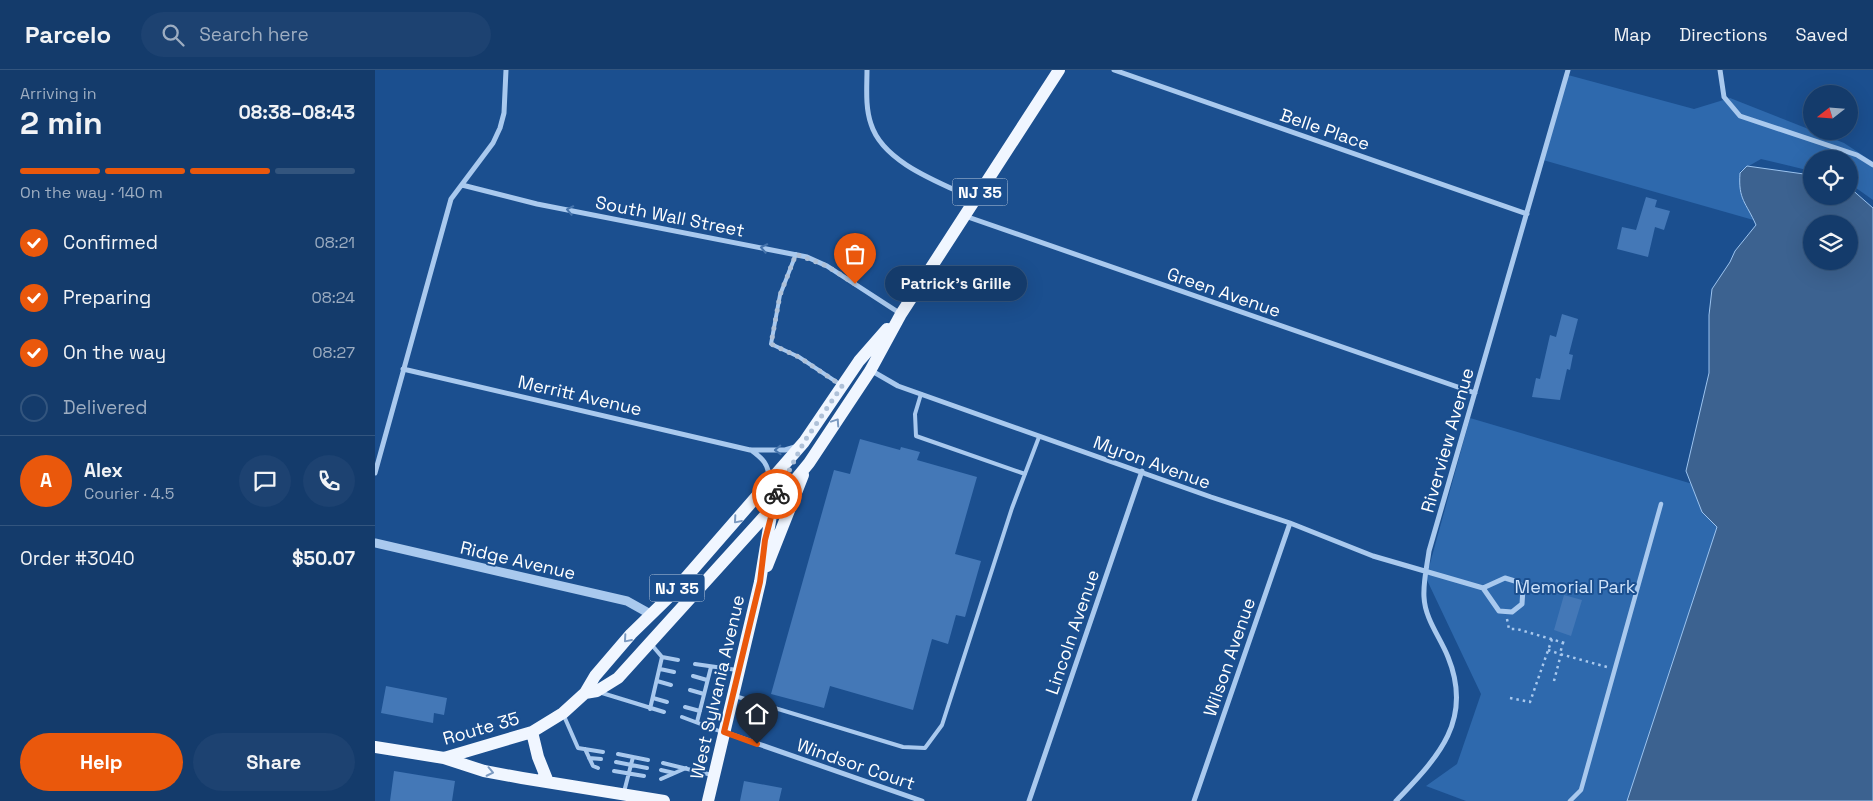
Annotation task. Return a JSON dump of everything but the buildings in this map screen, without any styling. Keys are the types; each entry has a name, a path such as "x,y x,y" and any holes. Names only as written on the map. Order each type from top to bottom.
{"main road":[{"name":"NJ 35","path":"591,692 617,678 651,644 772,508 809,463 870,371 901,314 1059,70"},
{"name":"NJ 35","path":"591,692 595,676 631,634 652,615 769,484 804,442 859,361 901,314"},
{"name":"West Sylvania Avenue","path":"708,801 760,582 772,508 779,486 804,442"},
{"name":"West Sylvania Avenue","path":"760,582 809,463"},
{"name":"Route 35","path":"375,747 444,758 532,732 563,713 591,692"},
{"path":"532,732 538,757 548,782"},
{"path":"444,758 484,771 664,801"}],"street":[{"path":"375,473 451,199 493,143 500,128 504,113 506,70"},
{"path":"867,70 868,111 871,124 883,146 928,177 975,199"},
{"name":"Belle Place","path":"1114,70 1527,214"},
{"name":"Riverview Avenue","path":"1396,801 1434,761 1451,730 1456,704 1455,680 1449,658 1434,630 1424,597 1429,551 1568,70"},
{"path":"1721,70 1724,96 1740,116 1857,155 1873,165"},
{"name":"South Wall Street","path":"463,185 537,204 796,254 827,266 901,314"},
{"name":"Green Avenue","path":"964,216 1475,393"},
{"name":"Merritt Avenue","path":"403,369 750,450 785,450 804,442"},
{"name":"Myron Avenue","path":"870,371 898,386 1142,471 1229,504 1290,523 1373,556 1483,588"},
{"path":"750,450 761,457 767,465 769,484"},
{"name":"Lincoln Avenue","path":"1029,801 1142,471"},
{"path":"1570,801 1581,790 1661,504"},
{"name":"Wilson Avenue","path":"1194,801 1290,523"},
{"name":"Ridge Avenue","path":"375,544 627,601 652,615"},
{"path":"1505,578 1518,582 1523,588 1522,604 1513,612 1506,613 1494,606 1483,588 1505,578"},
{"name":"Windsor Court","path":"724,732 922,801"}],"lane":[{"path":"796,254 780,295 771,344 799,357 842,386"},
{"path":"921,394 915,414 916,436 1025,474"},
{"path":"733,695 903,746 925,748 942,725 1039,436"},
{"path":"651,644 662,657 678,660"},
{"path":"650,708 662,657"},
{"path":"695,664 739,670"},
{"path":"697,722 711,667"},
{"path":"660,668 674,672"},
{"path":"693,676 707,680"},
{"path":"657,681 671,685"},
{"path":"690,690 704,694"},
{"path":"591,692 664,712"},
{"path":"653,698 667,702"},
{"path":"685,707 700,711"},
{"path":"563,713 578,748 603,752"},
{"path":"682,717 724,732"},
{"path":"585,749 593,766 599,768"},
{"path":"618,754 648,760"},
{"path":"624,794 633,757"},
{"path":"589,758 601,759"},
{"path":"616,762 647,768"},
{"path":"663,762 714,776"},
{"path":"661,780 686,768"},
{"path":"661,770 675,773"},
{"path":"614,771 644,776"}],"path":[{"path":"1506,613 1509,629 1517,629 1568,644"},
{"path":"1510,698 1530,702 1552,639"},
{"path":"1554,680 1563,642"},
{"path":"1548,650 1615,669"}],"green space":[{"path":"1568,75 1694,109 1730,98 1803,127 1803,140 1836,140 1855,150 1803,150 1803,169 1761,159 1740,171 1745,200 1764,223 1543,160"},
{"path":"1858,152 1873,162 1873,200 1858,189"},
{"name":"Memorial Park","path":"1470,418 1696,485 1731,526 1644,801 1466,801 1426,786 1457,764 1481,694 1426,578"}],"shaded area":[{"path":"1747,166 1803,174 1803,205 1858,205 1858,195 1873,208 1873,801 1627,801 1717,527 1702,512 1686,471 1709,373 1709,315 1712,289 1735,251 1756,225 1743,200 1740,173"}],"way so far":[{"path":"777,494 779,486 804,442 842,386 799,357 771,344 780,295 796,254 816,260 855,284"}],"place":[{"name":"Patrick’s Grille","path":"855,284"}],"route":[{"path":"757,744 724,732 760,582 765,540 777,494"}]}
